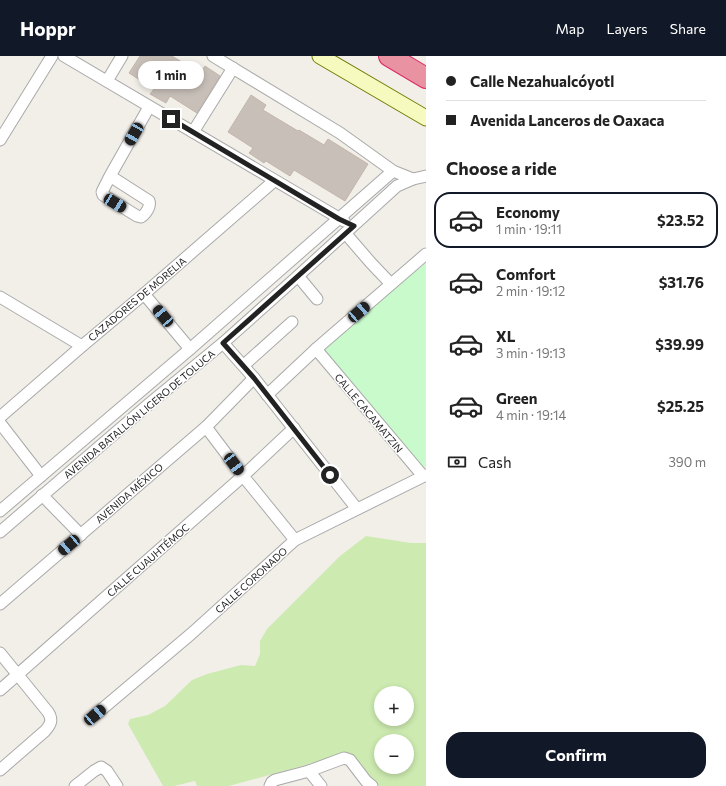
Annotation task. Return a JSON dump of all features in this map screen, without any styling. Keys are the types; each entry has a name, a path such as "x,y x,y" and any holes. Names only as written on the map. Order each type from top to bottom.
{"highway":[{"path":"389,56 426,78"}],"main road":[{"path":"320,56 426,118"}],"street":[{"path":"0,140 52,56"},
{"path":"64,56 339,219 350,230 371,263 391,284"},
{"path":"107,81 122,56"},
{"path":"213,56 340,133 393,171 413,179"},
{"path":"193,132 233,68"},
{"path":"110,176 149,107"},
{"name":"AVENIDA BATALLÓN LIGERO DE TOLUCA","path":"0,511 190,349 393,171"},
{"name":"AVENIDA BATALLÓN LIGERO DE TOLUCA","path":"0,532 223,343 397,186 413,179 426,176"},
{"name":"CAZADORES DE MORELIA","path":"0,417 274,181"},
{"path":"267,394 316,349 426,254"},
{"path":"298,276 317,299"},
{"path":"144,294 190,349"},
{"path":"0,297 82,346"},
{"path":"244,365 292,322"},
{"path":"223,343 244,365 357,510"},
{"name":"CALLE CACAMATZIN","path":"316,349 425,475"},
{"name":"AVENIDA MÉXICO","path":"0,604 206,427 254,378"},
{"path":"0,423 41,476"},
{"path":"206,427 243,476 295,540"},
{"name":"CALLE CUAUHTÉMOC","path":"0,690 243,476 294,428"},
{"name":"CALLE CORONADO","path":"95,715 191,634 295,540 425,475"},
{"path":"42,495 81,535"},
{"path":"0,653 48,712 51,716 52,722 0,770"},
{"path":"270,785 275,780 309,771 341,758 350,760 366,781 372,786"},
{"path":"76,785 101,767 107,771 118,786"},
{"path":"309,771 321,786"}],"green space":[{"path":"426,263 426,467 419,467 318,350"},
{"path":"366,536 411,543 426,543 426,786 379,786 346,754 229,786 197,786 195,781 174,786 163,786 128,724 130,719 148,715 165,706 192,680 207,674 241,665 255,666 260,654 260,641 267,629 340,556"}],"building":[{"path":"140,56 172,56 200,73 205,66 220,76 197,113 170,96 166,103 150,94 154,89 129,73"},
{"path":"251,95 266,105 263,110 298,131 299,130 324,145 328,139 368,164 345,201 294,170 290,176 266,161 264,163 249,153 253,148 228,132"}],"route":[{"path":"171,119 339,219 354,226 223,343 244,365 330,475"}]}
